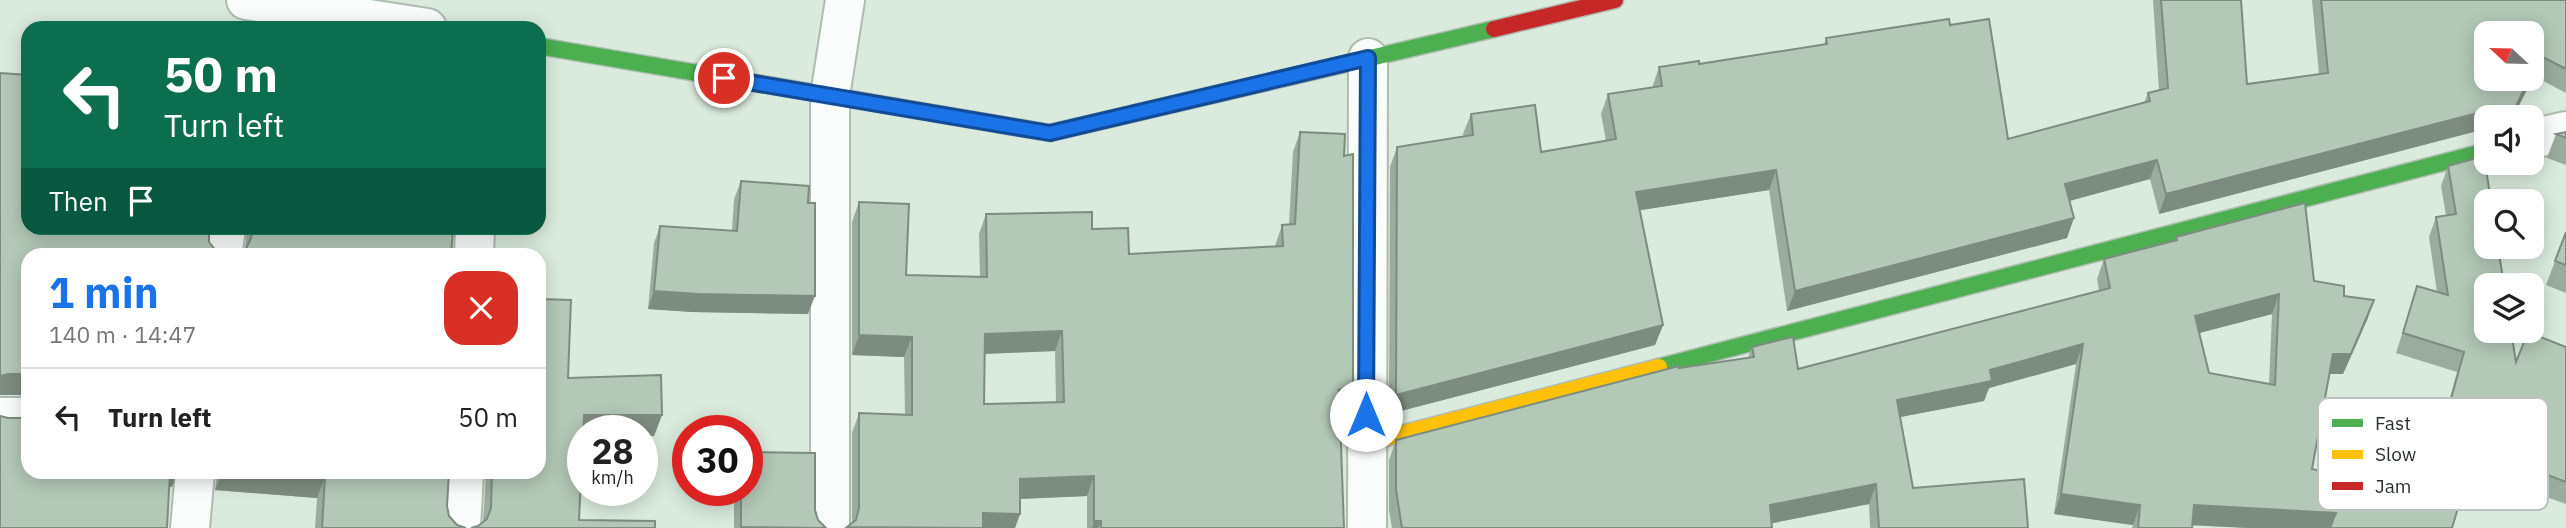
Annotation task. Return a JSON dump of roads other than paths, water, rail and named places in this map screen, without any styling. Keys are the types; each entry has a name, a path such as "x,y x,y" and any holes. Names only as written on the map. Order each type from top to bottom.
{"street":[{"path":"830,528 830,96 845,0"},
{"path":"546,47 1050,133 1615,0"},
{"path":"251,10 359,21"},
{"path":"1367,528 1368,58"},
{"path":"2544,136 2566,131"},
{"path":"1366,443 2474,154"},
{"path":"0,417 21,417"},
{"path":"190,528 194,479"},
{"path":"461,528 464,479"}]}
